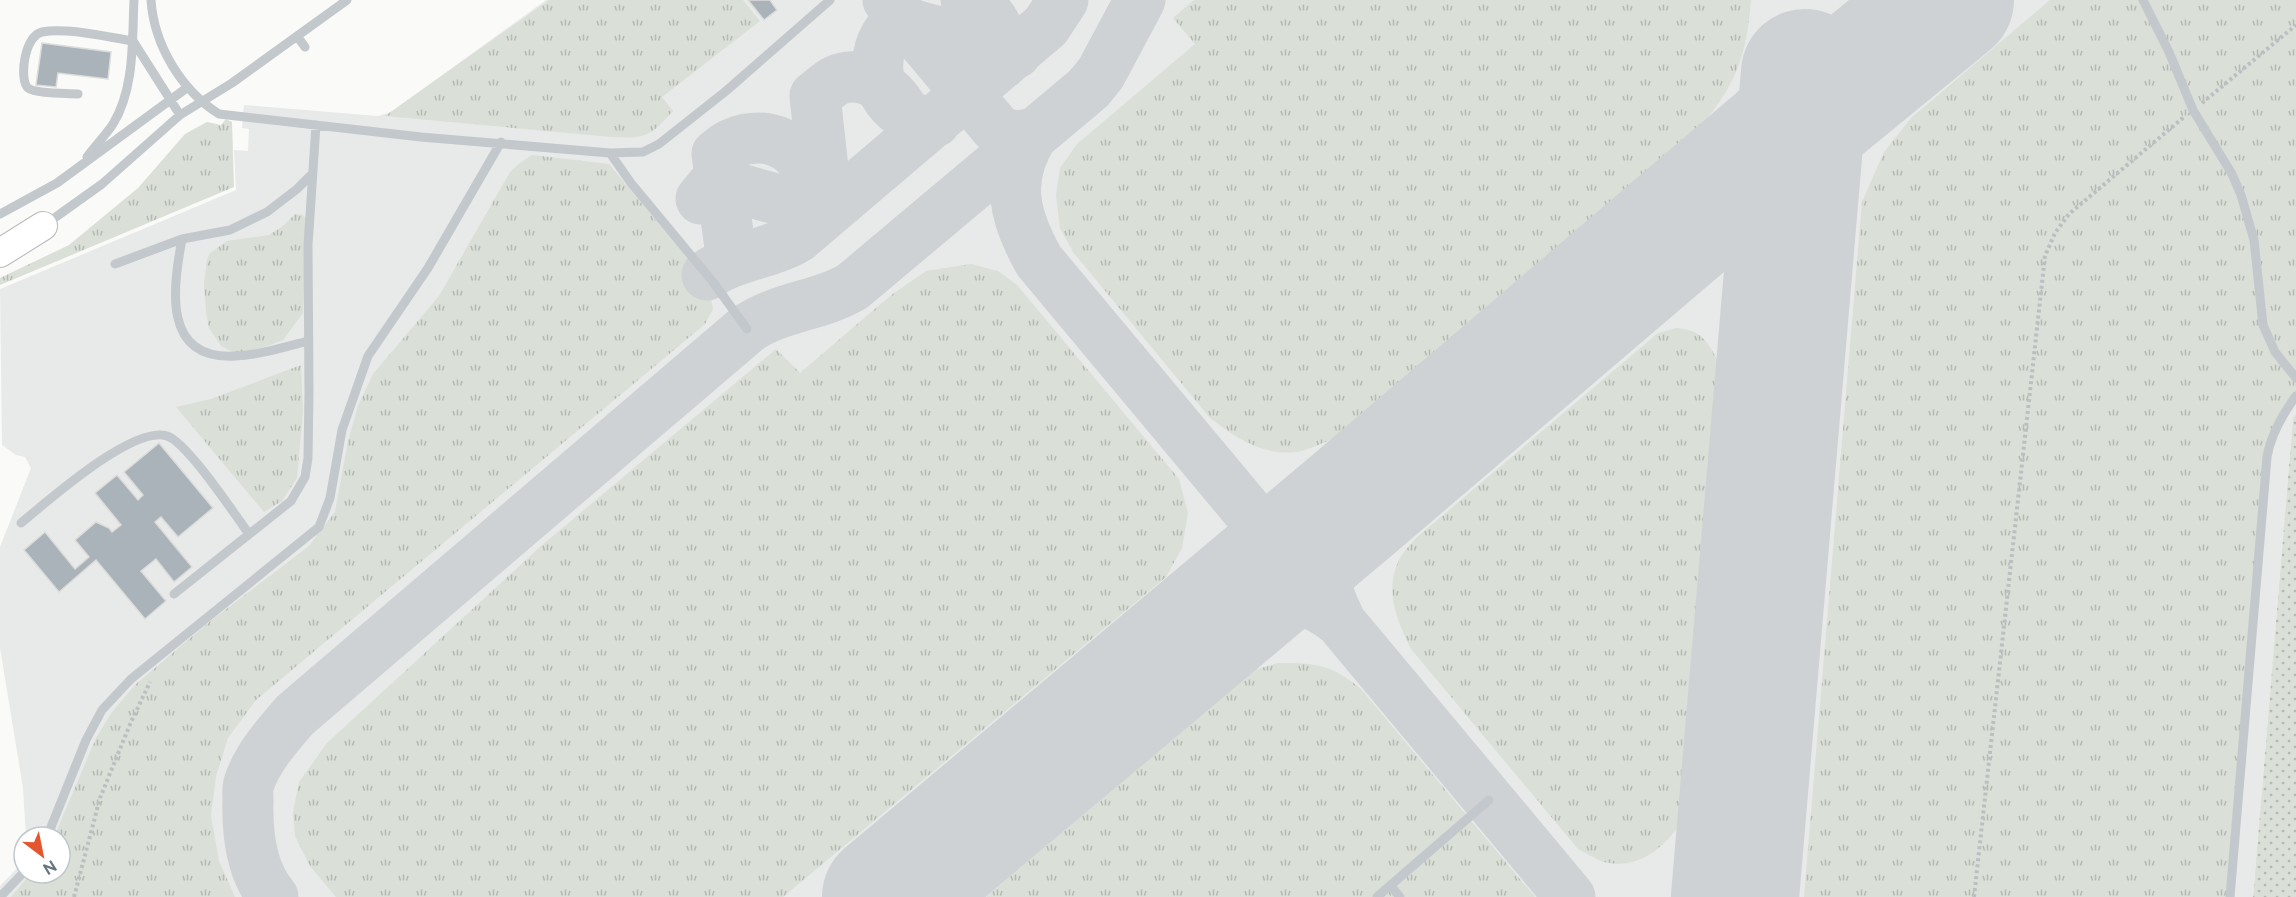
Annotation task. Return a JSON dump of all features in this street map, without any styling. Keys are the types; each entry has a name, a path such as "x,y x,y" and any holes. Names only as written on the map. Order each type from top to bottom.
{"main road":[{"path":"0,253 43,226"}],"lane":[{"path":"78,168 113,123 122,103 128,81 133,41 134,0"},
{"path":"151,0 154,24 160,42 188,87 201,101 219,114 421,137 610,153 643,152 659,144 726,91 826,1"},
{"path":"0,244 43,226 102,184 180,115 232,82 347,0"},
{"path":"2143,0 2169,52 2193,110 2232,174 2241,195 2254,240 2263,325 2275,352 2296,378"},
{"path":"78,94 34,91 27,87 24,81 26,46 33,36 41,32 60,31 133,41 180,115"},
{"path":"297,36 305,47"},
{"path":"0,214 28,200 78,168 188,87"},
{"path":"174,594 291,501 305,477 308,439 308,245 316,125"},
{"path":"52,825 86,740 102,710 131,679 319,527 330,498 342,430 368,356 428,268 501,142"},
{"path":"610,153 631,183 713,282 747,329"},
{"path":"115,264 182,239 230,230 267,212 312,174"},
{"path":"182,239 177,265 176,308 179,326 185,338 197,348 211,354 235,357 308,341"},
{"path":"2230,897 2267,457 2270,442 2283,413 2296,396"},
{"path":"21,523 61,490 124,447 149,436 168,436 185,449 249,534"},
{"path":"1377,897 1489,800"},
{"path":"0,897 12,884"},
{"path":"1391,885 1400,897"}],"path":[{"path":"1974,897 2045,256 2055,233 2069,214 2296,25"},
{"path":"74,897 100,798 131,722 164,654"}],"shaded area":[{"path":"546,0 2296,0 2296,414 2293,418 2253,897 0,897 0,886 12,874 12,885 72,885 72,825 25,825 23,788 0,648 0,547 31,468 25,457 16,455 2,445 0,289 236,190 234,150 248,151 249,129 242,128 244,105 378,116 391,112"}],"green space":[{"path":"549,0 743,0 760,21 662,97 673,111 653,131 641,136 612,137 385,116"},
{"path":"1194,0 1751,0 1747,35 1739,65 1726,92 1705,121 1332,439 1305,450 1279,452 1254,446 1210,418 1073,252 1060,228 1056,195 1060,168 1077,144 1195,44 1173,18"},
{"path":"2050,0 2296,0 2296,400 2271,432 2227,897 1804,897 1862,202 1884,152 1911,118"},
{"path":"226,119 232,122 234,187 0,285 0,278 69,245 138,188 185,134 207,122 221,125"},
{"path":"532,155 609,164 708,283 713,309 705,324 256,700 228,738 216,776 211,816 219,861 235,897 11,897 21,885 72,885 72,825 59,825 96,738 112,712 135,685 208,623 309,546 335,512 348,441 358,406 373,374 439,296 510,172"},
{"path":"295,214 303,215 307,219 303,313 283,340 262,348 234,353 221,346 209,328 204,283 210,253 227,241 269,235"},
{"path":"971,264 998,271 1017,285 1179,479 1188,513 1182,548 1166,577 783,897 336,897 310,866 295,836 293,812 299,782 327,743 541,546 776,349 800,373 890,296 926,271"},
{"path":"1676,328 1692,331 1703,338 1719,363 1685,816 1670,837 1652,853 1629,863 1617,864 1601,861 1578,849 1411,649 1394,606 1393,583 1399,560 1416,538 1658,333"},
{"path":"301,365 303,411 297,478 282,501 264,512 176,407 211,399"},
{"path":"2296,414 2296,897 2253,897 2293,418"},
{"path":"1278,663 1313,665 1332,670 1361,689 1535,897 986,897 1254,670"}],"building":[{"path":"748,0 770,0 777,10 764,20"},
{"path":"42,43 111,52 108,79 58,73 56,87 36,85"},
{"path":"159,443 213,508 178,537 161,517 155,522 192,567 174,582 156,559 141,571 166,601 145,619 96,560 59,592 24,550 45,532 75,569 89,557 75,540 96,522 109,528 112,532 121,525 95,493 117,475 138,500 143,495 124,472"}],"taxiway":[{"path":"888,0 995,127 1004,133 1013,135 1034,133 1019,166 1016,197 1023,229 1039,261 1570,897"},
{"path":"966,0 984,10 996,25 1002,44 1002,64"},
{"path":"707,275 717,268 775,248 798,237 1046,26 1063,0"},
{"path":"273,897 260,876 252,852 248,827 248,788 253,773 263,756 295,715 747,329 772,316 852,287 1089,88 1101,73 1140,0"},
{"path":"935,122 903,113 892,104 880,81 878,68 882,42 899,21 1016,53"},
{"path":"826,195 815,96 835,81 844,78 863,78 889,92 901,107"},
{"path":"732,261 717,154 731,144 747,139 762,138 777,141 790,148 800,159 807,173 810,197 794,239"},
{"path":"701,199 715,182 826,213"},
{"path":"1338,616 1327,585 1327,556 1331,543 1356,502"},
{"path":"1227,611 1257,602 1284,598 1310,603 1338,620"},
{"path":"1728,897 1732,890 1739,843"}],"runway":[{"path":"886,897 1356,502 1801,122 1950,0"},
{"path":"1735,897 1805,73"}]}
